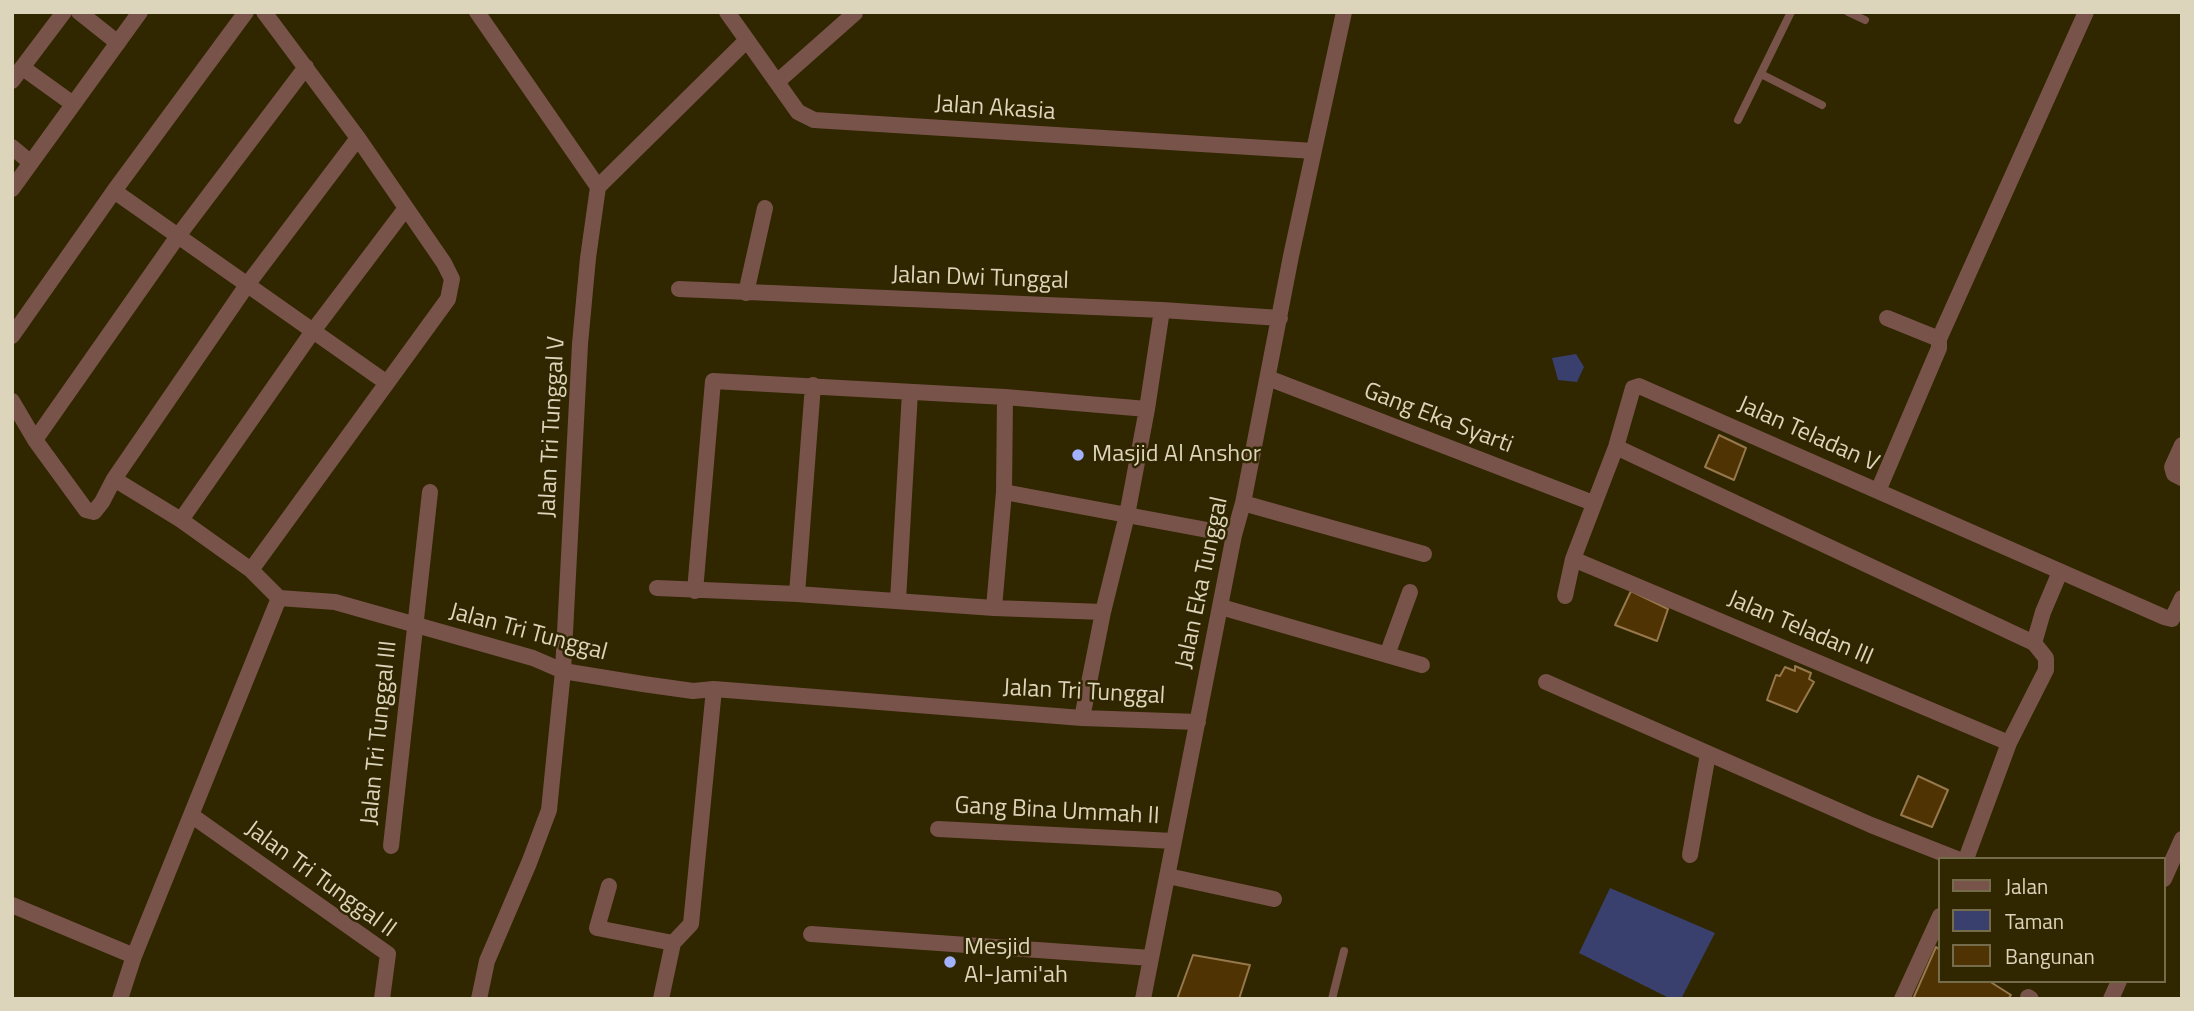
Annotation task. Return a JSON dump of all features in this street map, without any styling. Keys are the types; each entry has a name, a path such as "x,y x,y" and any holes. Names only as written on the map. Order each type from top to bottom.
{"street":[{"path":"12,82 64,12"},
{"path":"79,12 118,43"},
{"path":"12,189 140,12"},
{"path":"12,336 114,191 246,12"},
{"path":"251,570 448,299 452,279 358,138 264,12"},
{"path":"477,12 598,187 747,40"},
{"name":"Jalan Akasia","path":"726,12 798,112 814,120 1314,151"},
{"name":"Jalan Eka Tunggal","path":"1143,999 1234,535 1243,503 1344,12"},
{"path":"1878,491 1939,348 1939,340 2086,12"},
{"path":"777,82 855,13"},
{"path":"35,440 178,236 306,67"},
{"path":"23,68 73,104"},
{"path":"12,401 35,440 89,512 94,512 247,285 358,138"},
{"path":"12,147 31,163"},
{"name":"Jalan Tri Tunggal V","path":"480,999 487,961 549,810 563,671 580,344 598,187"},
{"path":"114,191 387,383"},
{"path":"181,520 313,331 406,208"},
{"path":"746,293 765,208"},
{"name":"Jalan Dwi Tunggal","path":"679,289 1162,310 1280,318"},
{"path":"1082,718 1103,612 1127,514 1162,310"},
{"path":"1887,318 1939,340"},
{"name":"Gang Eka Syarti","path":"1268,378 1593,503"},
{"path":"695,591 713,381 1005,397 1147,409"},
{"path":"797,594 813,385"},
{"name":"Jalan Teladan V","path":"1565,596 1573,559 1616,447 1633,388 1639,386 2164,617 2172,619 2182,598"},
{"path":"898,600 910,392"},
{"path":"994,608 1004,492 1005,397"},
{"path":"2182,445 2172,467 2174,474 2182,478"},
{"path":"1616,447 2034,643 2046,658 2046,670 2009,743 1967,857"},
{"path":"114,479 181,520 251,570 279,598 120,999"},
{"name":"Jalan Tri Tunggal III","path":"391,846 430,492"},
{"path":"1004,492 1234,535"},
{"path":"1243,503 1424,554"},
{"name":"Jalan Teladan III","path":"1573,559 2009,743"},
{"path":"2034,643 2043,612 2060,572"},
{"path":"657,588 1103,612"},
{"path":"1387,655 1410,592"},
{"name":"Jalan Tri Tunggal","path":"279,598 335,602 533,658 563,671 693,691 715,689 1082,718 1198,722"},
{"path":"1221,607 1422,665"},
{"path":"1546,682 1871,825 1952,857"},
{"path":"661,999 673,943 691,924 715,689"},
{"path":"1690,855 1708,754"},
{"name":"Jalan Tri Tunggal II","path":"191,815 388,954 382,999"},
{"name":"Gang Bina Ummah II","path":"938,829 1173,841"},
{"path":"2166,875 2182,839"},
{"path":"1168,876 1274,899"},
{"path":"610,886 597,928 673,943"},
{"path":"12,905 135,956"},
{"path":"1902,999 1938,920"},
{"path":"811,934 1151,958"},
{"path":"2111,999 2118,983"}],"lane":[{"path":"1738,120 1791,12"},
{"path":"1848,12 1865,20"},
{"path":"1760,74 1822,105"},
{"path":"1332,999 1344,951"}],"green space":[{"path":"1576,354 1584,367 1577,382 1558,380 1552,358"},
{"path":"1610,888 1715,933 1681,999 1671,999 1579,953"}],"building":[{"path":"1719,435 1746,448 1734,480 1705,467"},
{"path":"1631,591 1668,609 1657,641 1615,625"},
{"path":"1795,666 1811,673 1809,679 1814,682 1797,712 1767,700 1776,675 1780,676 1785,667 1795,671"},
{"path":"1918,776 1948,790 1932,827 1901,815"},
{"path":"1936,947 1938,983 1992,983 2011,995 2008,999 1913,999"},
{"path":"1193,955 1250,965 1239,999 1177,999"}],"place":[{"name":"Masjid Al Anshor","path":"1078,455"},
{"name":"Mesjid Al-Jami'ah","path":"950,962"}]}
